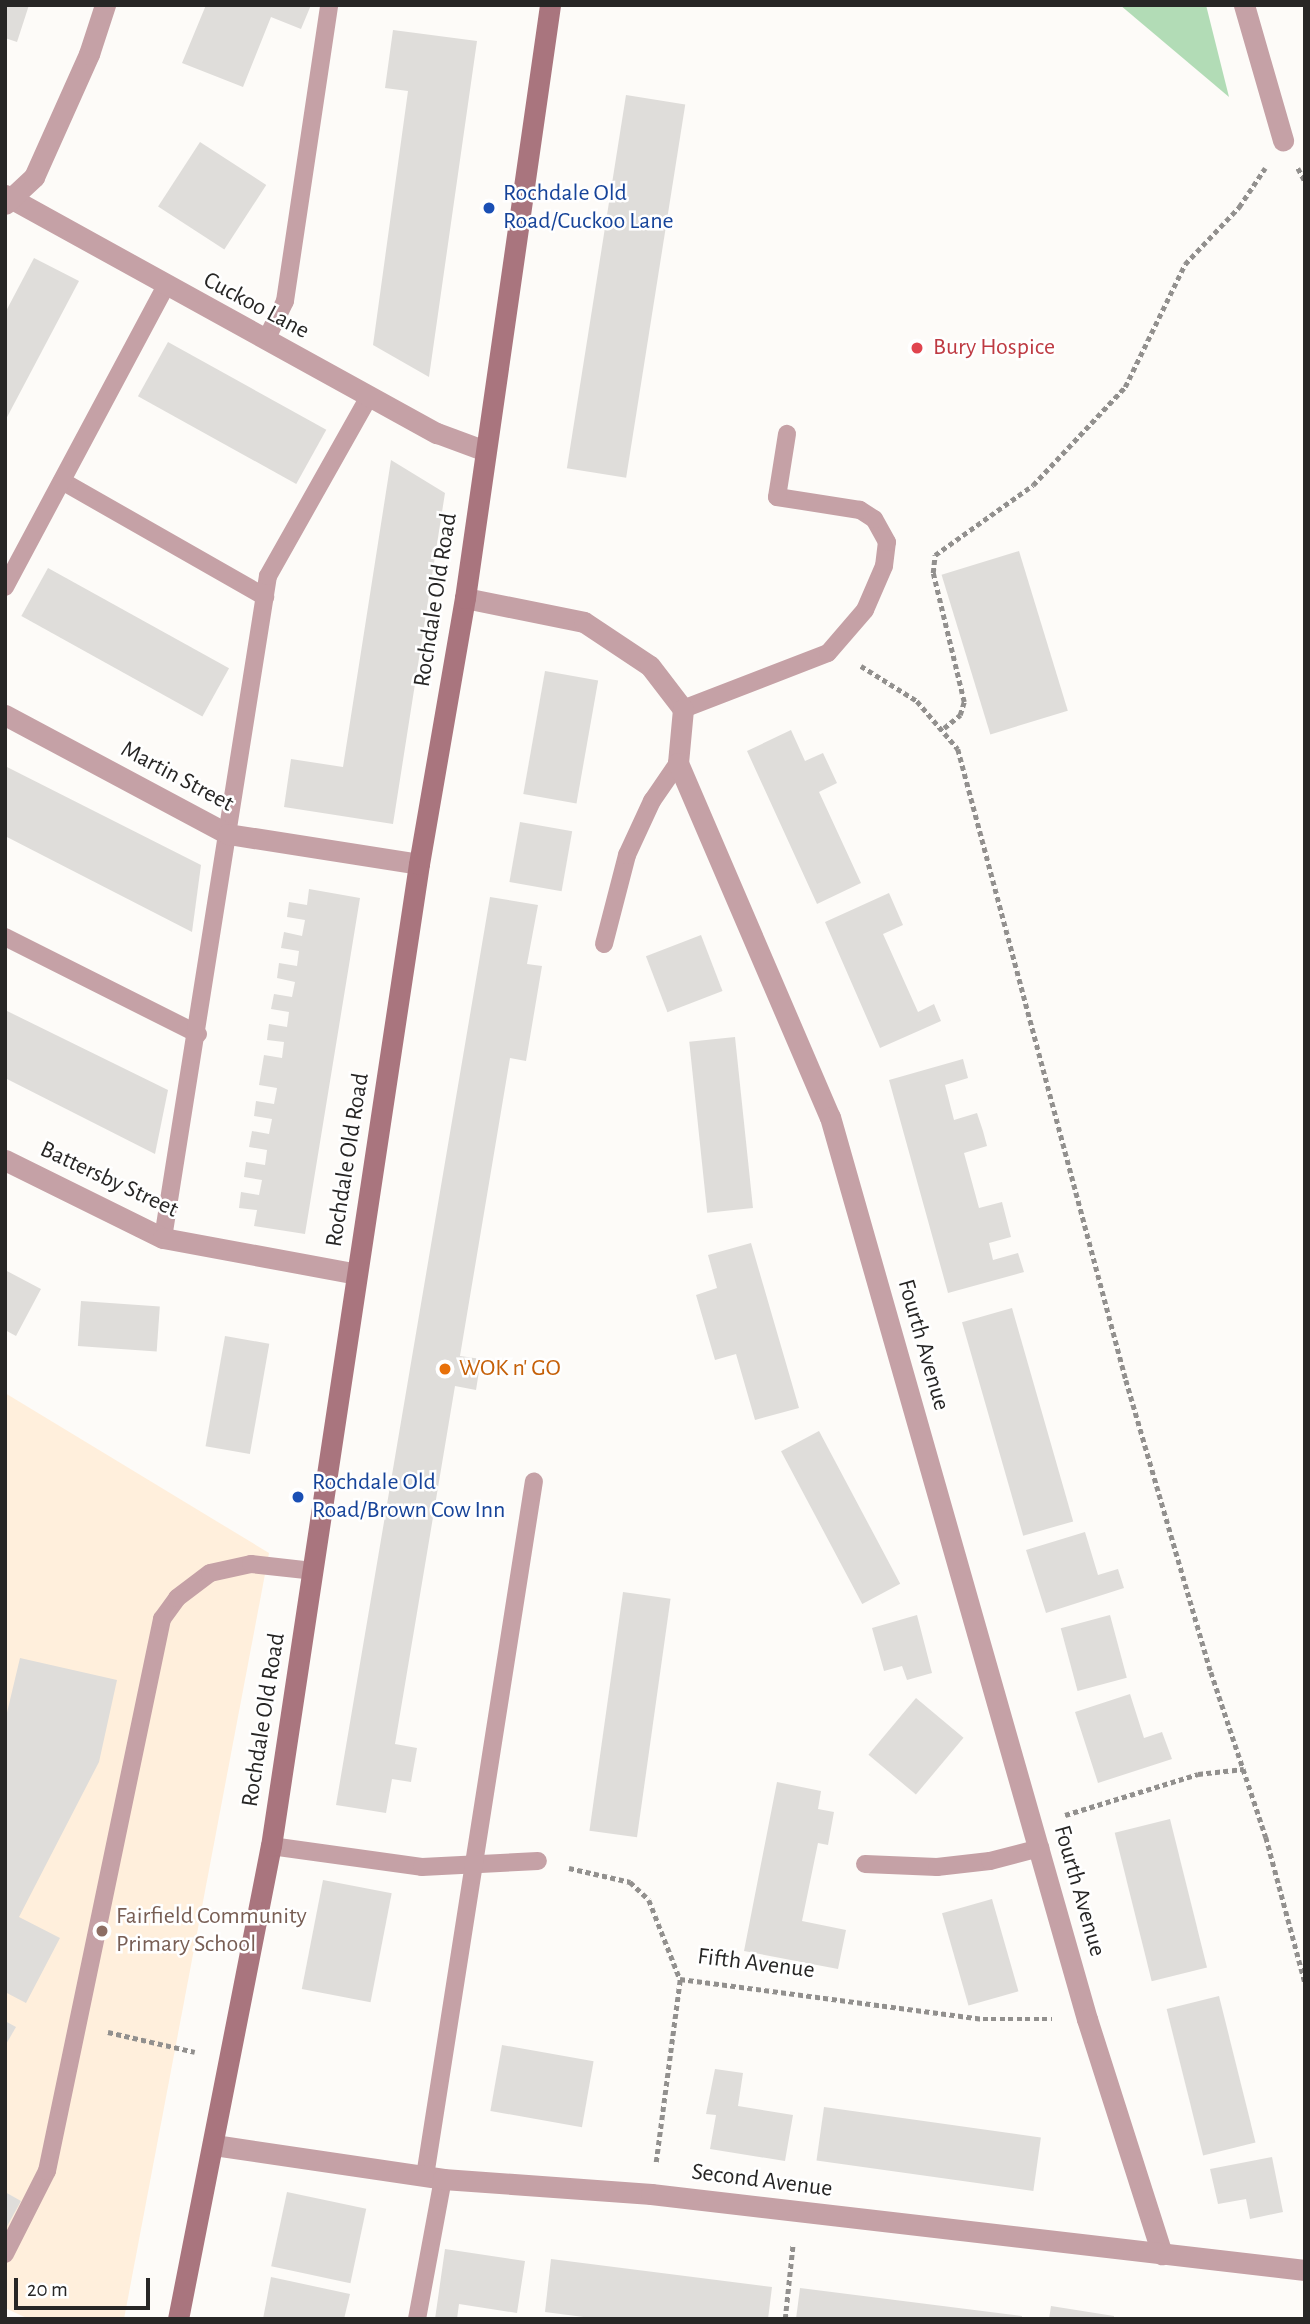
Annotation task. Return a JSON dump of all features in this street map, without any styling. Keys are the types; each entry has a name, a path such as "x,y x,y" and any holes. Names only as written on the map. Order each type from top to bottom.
{"main road":[{"name":"Rochdale Old Road","path":"178,2319 271,1846 419,864 465,598 484,450 550,5"}],"street":[{"path":"6,199 34,177 89,54 105,5"},
{"path":"1244,5 1283,141"},
{"name":"Cuckoo Lane","path":"6,199 437,433 484,450"},
{"path":"465,598 584,622 650,666 683,709"},
{"name":"Fourth Avenue","path":"683,709 678,762 830,1117 1087,2019 1162,2255"},
{"name":"Martin Street","path":"5,715 228,834 419,864"},
{"name":"Battersby Street","path":"5,1160 163,1238 357,1274"},
{"name":"Second Avenue","path":"214,2145 434,2178 651,2194 1305,2270"}],"lane":[{"path":"266,340 285,301 329,5"},
{"path":"5,587 166,286"},
{"path":"163,1238 198,1034 268,576 369,397"},
{"path":"683,709 828,653 865,610 884,566 887,542 874,519 860,510 777,496 787,434"},
{"path":"62,481 265,597"},
{"path":"604,944 627,855 652,801 678,762"},
{"path":"5,937 198,1034"},
{"path":"417,2319 477,1864 534,1481"},
{"path":"5,2255 47,2171 162,1619 177,1598 210,1573 251,1564 313,1571"},
{"path":"271,1846 422,1867 538,1861"},
{"path":"865,1864 937,1867 990,1861 1040,1848"}],"path":[{"path":"944,728 960,715 964,702 933,573 935,555 1033,485 1125,387 1185,264 1239,207 1283,141"},
{"path":"828,653 860,665 917,701 944,728 958,749 1126,1380 1244,1769 1305,1983"},
{"path":"1033,1825 1198,1774 1244,1769"},
{"name":"Fifth Avenue","path":"538,1861 629,1882 649,1900 680,1979 983,2019 1087,2019"},
{"path":"651,2194 680,1979"},
{"path":"77,2025 230,2060"},
{"path":"785,2319 797,2212"}],"shaded area":[{"name":"Fairfield Community Primary School","path":"5,1393 269,1553 124,2319 29,2319 5,2308"}],"green space":[{"path":"1120,5 1206,5 1229,97"}],"building":[{"path":"5,5 29,5 17,42 5,38"},
{"path":"206,5 311,5 301,29 271,17 243,87 182,63"},
{"path":"393,30 477,41 429,377 373,345 408,91 385,88"},
{"path":"626,95 685,104 626,478 567,468"},
{"path":"200,142 266,185 224,250 158,207"},
{"path":"34,258 79,281 5,421 5,313"},
{"path":"168,342 326,430 296,484 138,396"},
{"path":"391,460 445,493 393,824 284,807 291,759 343,767"},
{"path":"1019,551 1068,711 990,734 942,575"},
{"path":"48,568 229,668 202,716 21,616"},
{"path":"545,671 598,680 576,803 523,794"},
{"path":"791,730 805,761 823,753 837,783 819,792 861,883 817,904 747,751"},
{"path":"5,766 201,865 192,932 5,836"},
{"path":"520,822 572,831 562,891 509,882"},
{"path":"309,889 360,898 305,1234 254,1226 257,1210 239,1208 241,1192 259,1195 262,1180 244,1177 246,1162 265,1165 267,1150 249,1147 252,1131 269,1134 272,1119 254,1116 256,1101 274,1104 277,1088 259,1085 264,1055 282,1058 284,1042 267,1040 269,1024 287,1027 289,1012 271,1009 274,994 292,997 295,982 277,978 279,963 297,966 299,951 281,948 284,932 302,936 305,920 287,917 289,902 307,905"},
{"path":"889,893 903,925 883,934 918,1012 934,1004 941,1021 880,1048 825,922"},
{"path":"490,897 538,905 527,964 542,966 526,1061 510,1058 460,1356 481,1359 476,1390 455,1386 395,1744 417,1748 411,1782 392,1779 386,1813 336,1805"},
{"path":"701,935 723,991 667,1012 646,956"},
{"path":"5,1010 168,1090 155,1154 5,1078"},
{"path":"735,1037 753,1208 707,1213 689,1042"},
{"path":"963,1059 968,1078 945,1085 954,1120 977,1113 983,1131 987,1146 964,1153 979,1208 1002,1202 1011,1237 989,1243 993,1260 1018,1253 1024,1272 948,1293 889,1080"},
{"path":"751,1243 799,1408 755,1420 736,1354 715,1360 696,1295 717,1288 708,1255"},
{"path":"5,1270 41,1289 16,1336 5,1330"},
{"path":"81,1301 160,1307 157,1351 78,1346"},
{"path":"1012,1308 1073,1521 1023,1536 962,1322"},
{"path":"225,1336 269,1344 250,1454 206,1446"},
{"path":"819,1431 900,1584 862,1604 781,1451"},
{"path":"1085,1532 1098,1575 1118,1569 1124,1588 1046,1613 1026,1550"},
{"path":"623,1592 671,1599 637,1837 589,1831"},
{"path":"917,1615 932,1673 907,1680 902,1666 884,1671 872,1628"},
{"path":"1110,1615 1127,1678 1078,1691 1061,1628"},
{"path":"20,1658 117,1680 99,1762 19,1917 60,1938 26,2003 5,1992 5,1721"},
{"path":"1130,1694 1144,1738 1162,1732 1172,1759 1098,1783 1075,1712"},
{"path":"916,1698 963,1738 916,1795 868,1755"},
{"path":"777,1782 821,1791 818,1809 834,1812 828,1845 818,1843 802,1921 846,1930 838,1969 744,1951"},
{"path":"1170,1819 1207,1967 1152,1981 1115,1833"},
{"path":"323,1880 392,1893 371,2002 302,1989"},
{"path":"992,1899 1018,1991 968,2006 942,1913"},
{"path":"1219,1996 1256,2143 1203,2156 1167,2009"},
{"path":"5,2021 16,2027 5,2046"},
{"path":"502,2045 594,2061 582,2127 490,2111"},
{"path":"715,2069 743,2073 738,2106 793,2115 785,2161 710,2149 716,2115 706,2114"},
{"path":"824,2107 1041,2137 1033,2191 816,2160"},
{"path":"1272,2157 1283,2212 1250,2219 1246,2199 1218,2204 1210,2169"},
{"path":"5,2192 21,2201 5,2230"},
{"path":"287,2192 366,2209 350,2283 271,2266"},
{"path":"445,2249 525,2261 517,2313 459,2304 457,2319 435,2319"},
{"path":"551,2259 772,2287 768,2319 599,2319 545,2312"},
{"path":"271,2277 350,2294 344,2319 263,2319"},
{"path":"800,2288 1022,2316 1022,2319 796,2319"},
{"path":"1051,2306 1114,2316 1114,2319 1049,2319"}],"place":[{"name":"Rochdale Old Road/Cuckoo Lane","path":"489,208"},
{"name":"Bury Hospice","path":"917,348"},
{"name":"WOK n' GO","path":"445,1369"},
{"name":"Rochdale Old Road/Brown Cow Inn","path":"298,1497"},
{"name":"Fairfield Community Primary School","path":"102,1931"}]}
